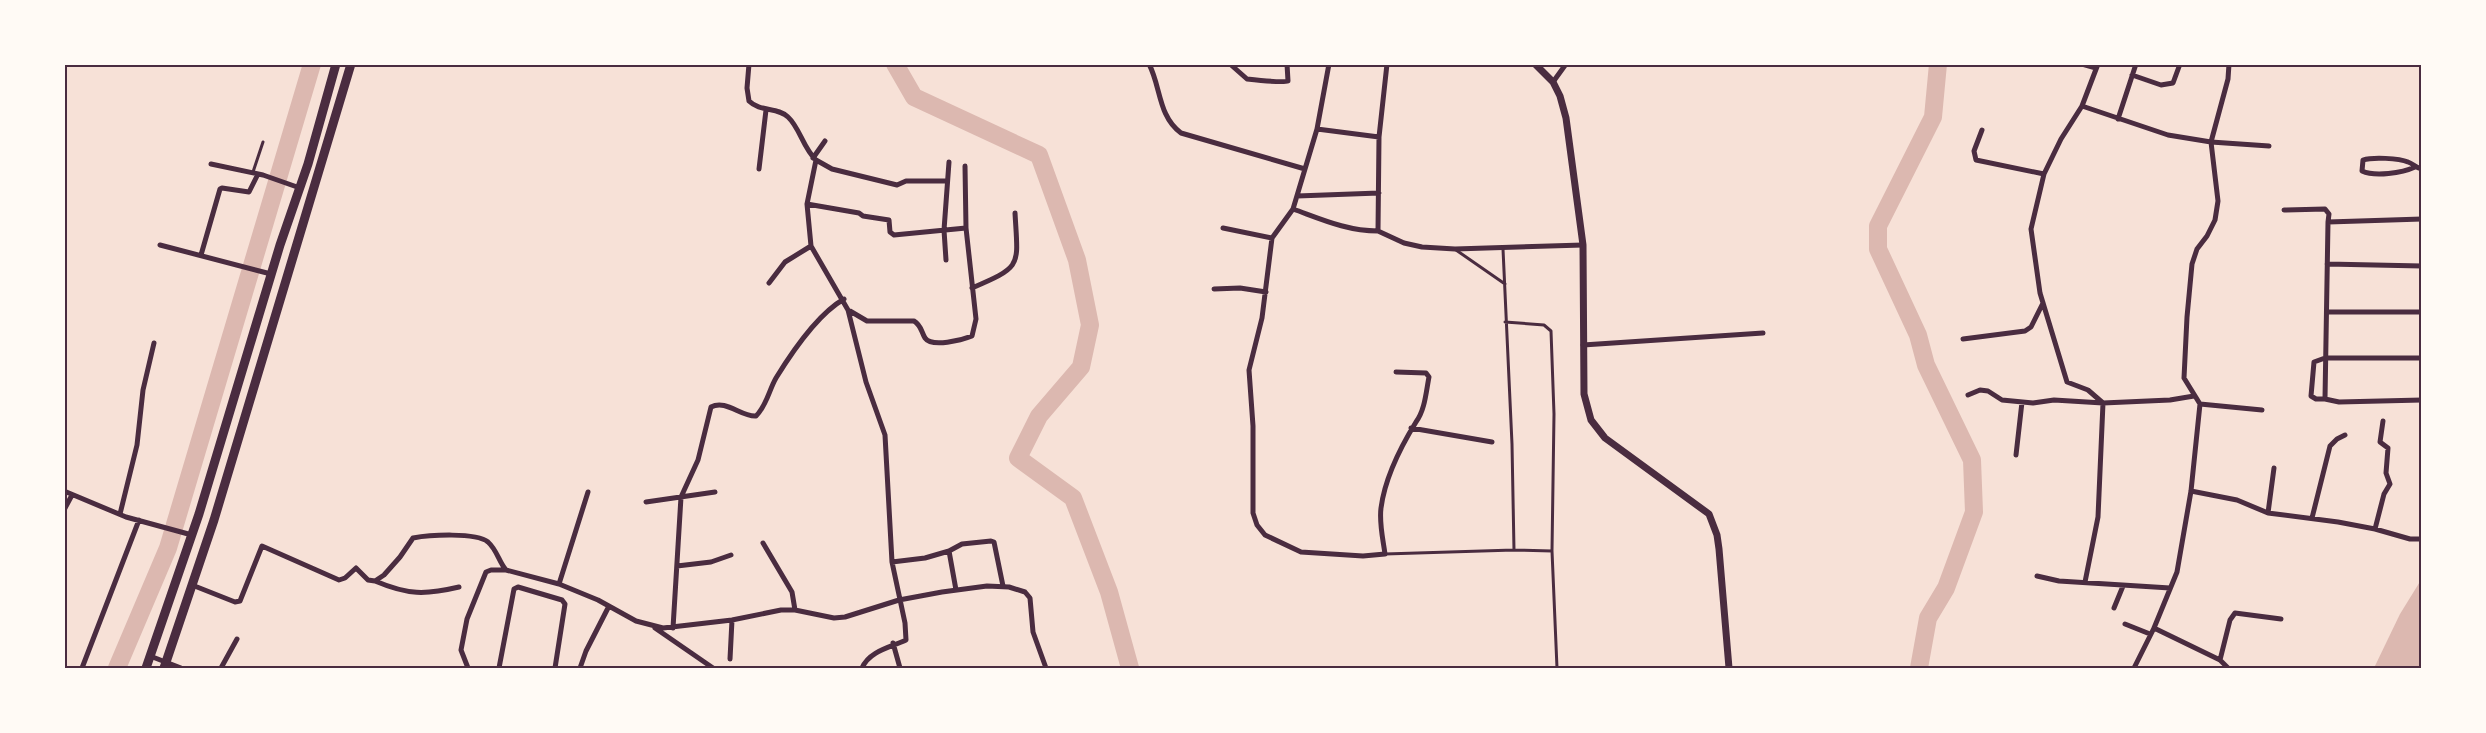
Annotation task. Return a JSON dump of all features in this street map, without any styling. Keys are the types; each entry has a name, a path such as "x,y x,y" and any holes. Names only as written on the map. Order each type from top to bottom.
{"highway":[{"path":"146,669 269,273 300,188 336,64"},
{"path":"165,665 214,520 351,64"}],"street":[{"path":"749,64 747,88 749,101 758,108 786,115 793,123 805,148 815,159 832,169 897,185 906,180 946,181"},
{"path":"1149,64 1160,103 1173,126 1181,133 1305,169"},
{"path":"1230,64 1247,79 1261,78 1283,83 1288,81 1287,64"},
{"path":"1329,64 1317,129 1293,209 1272,238 1266,292 1249,382 1253,426 1251,499 1257,525 1265,534 1301,552 1363,556 1385,554 1380,526 1383,495 1389,474 1411,428 1417,422 1428,374 1396,372"},
{"path":"1377,231 1379,137 1387,64"},
{"path":"1535,64 1553,82 1560,96 1566,118 1583,245 1584,394 1591,420 1596,430 1709,514 1719,549 1729,669"},
{"path":"1553,82 1566,64"},
{"path":"2082,64 2097,66 2082,106 2044,174 2031,230 2033,260 2043,303 2067,382 2088,390 2103,403"},
{"path":"2118,119 2136,64"},
{"path":"2132,75 2161,86 2173,83 2180,64"},
{"path":"2229,64 2228,79 2211,142 2218,201 2213,226 2197,249 2193,264 2187,317 2184,378 2200,404 2262,410"},
{"path":"2082,106 2168,135 2211,142 2269,146"},
{"path":"759,169 766,110"},
{"path":"1317,129 1379,137"},
{"path":"1982,130 1974,151 1976,160 2044,174"},
{"path":"825,141 815,159 807,204 811,246 849,310 866,382 885,435 892,562 905,623 906,640 893,643 867,660 862,669"},
{"path":"2370,157 2409,162 2418,168 2368,174 2362,171 2363,160 2370,157"},
{"path":"946,260 944,230 949,162"},
{"path":"211,164 259,175 300,188"},
{"path":"849,310 867,321 914,321 919,324 926,339 933,343 969,338 975,332 976,319 966,228 965,166"},
{"path":"201,255 220,189 249,192 259,175"},
{"path":"1297,196 1378,193"},
{"path":"807,204 889,220 890,232 894,235 966,228"},
{"path":"1293,209 1351,229 1377,231 1404,243 1422,247 1455,249 1583,245"},
{"path":"2284,210 2325,209 2329,214 2325,399"},
{"path":"972,288 1005,273 1015,264 1017,252 1015,213"},
{"path":"2328,222 2421,219"},
{"path":"1223,228 1272,238"},
{"path":"160,245 269,273"},
{"path":"769,283 785,262 811,246"},
{"path":"2327,264 2421,266"},
{"path":"1214,289 1240,288 1266,292"},
{"path":"673,628 681,497 698,460 711,407 726,406 756,416 765,404 775,380 796,350 830,307 844,299"},
{"path":"1963,339 2025,331 2031,327 2043,303"},
{"path":"2328,312 2421,312"},
{"path":"1583,345 1763,333"},
{"path":"120,514 137,445 143,390 154,343"},
{"path":"2421,358 2325,358 2314,362 2311,396 2316,399 2339,402 2421,400"},
{"path":"1968,395 1980,390 1988,391 2002,400 2033,403 2054,400 2103,403 2170,400 2193,396"},
{"path":"2016,455 2022,402"},
{"path":"2085,582 2098,517 2103,403"},
{"path":"2134,669 2152,631 2180,560 2191,491 2200,404"},
{"path":"2375,529 2384,494 2390,484 2386,473 2388,448 2380,442 2383,421"},
{"path":"1411,428 1492,442"},
{"path":"2312,518 2330,446 2345,435"},
{"path":"2268,513 2274,468"},
{"path":"64,491 120,514 187,534"},
{"path":"2191,491 2237,500 2268,513 2312,518 2375,529 2410,539 2421,539"},
{"path":"559,584 588,492"},
{"path":"646,502 715,492"},
{"path":"64,510 72,495"},
{"path":"82,669 139,520"},
{"path":"375,581 384,575 413,538 422,537 471,536 483,538 489,543 506,570"},
{"path":"892,562 925,558 949,551 962,544 993,541 1003,586"},
{"path":"763,543 792,592 795,609"},
{"path":"192,585 235,602 240,601 262,546 339,580 345,578 356,568 368,580 403,591 430,594 459,587"},
{"path":"949,551 956,590"},
{"path":"677,566 711,562 731,555"},
{"path":"468,669 461,650 467,619 486,572 506,570 559,584 609,606 636,621 673,628 795,609 834,618 845,617 899,600 956,590 1003,586 1025,592 1030,598 1033,632 1046,669"},
{"path":"2037,576 2052,580 2170,588"},
{"path":"2114,608 2123,586"},
{"path":"499,669 516,587 562,600 565,604 555,669"},
{"path":"580,669 586,651 609,606"},
{"path":"2220,660 2230,620 2235,613 2281,619"},
{"path":"730,659 732,620"},
{"path":"2125,624 2152,631 2220,660 2228,669"},
{"path":"651,625 713,669"},
{"path":"221,669 237,639"},
{"path":"893,643 900,669"},
{"path":"150,656 165,665 181,669"}],"lane":[{"path":"259,175 263,142"},
{"path":"1503,247 1512,444 1514,550"},
{"path":"1455,249 1505,285"},
{"path":"1505,322 1544,325 1551,331 1554,414 1552,551 1557,669"},
{"path":"1385,554 1552,551"}],"shaded area":[{"path":"2421,580 2421,668 2374,668 2400,614"}],"waterway":[{"path":"117,668 168,548 312,64"},
{"path":"895,64 914,97 1039,155 1077,260 1090,325 1081,367 1039,416 1018,458 1073,498 1109,592 1130,668"},
{"path":"1919,668 1928,618 1946,588 1974,512 1972,460 1926,365 1918,335 1878,249 1878,226 1933,117 1938,64"}]}
